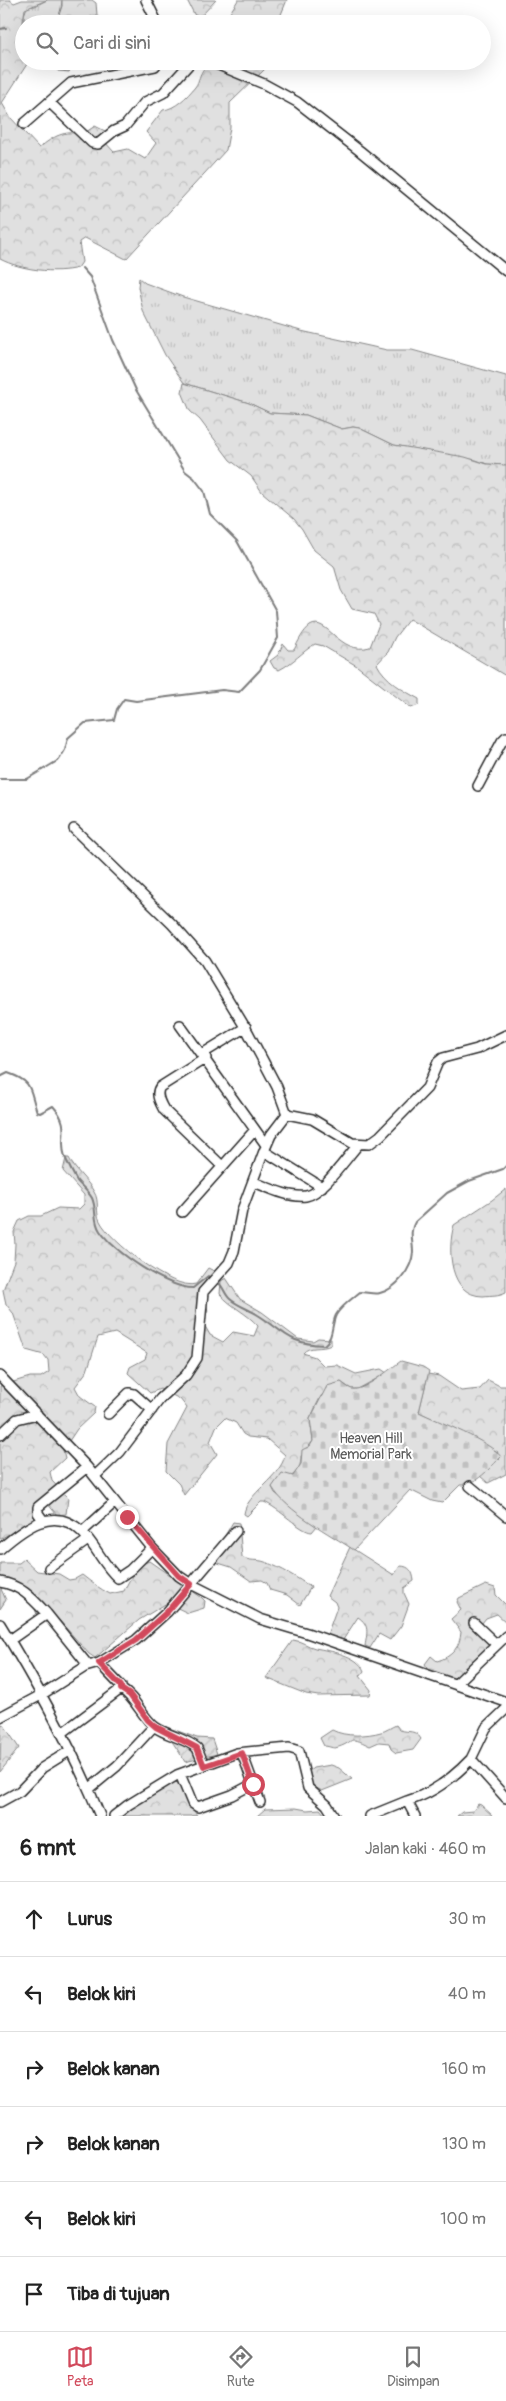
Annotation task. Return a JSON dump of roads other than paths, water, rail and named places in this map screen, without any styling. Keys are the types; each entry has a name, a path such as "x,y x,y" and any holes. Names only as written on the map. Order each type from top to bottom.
{"street":[{"path":"150,1 155,15"},
{"path":"24,124 71,83 135,70"},
{"path":"49,102 92,143 98,144 114,131 125,126 145,102 161,94 184,70"},
{"path":"231,70 264,84 297,102 360,151 506,271"},
{"path":"478,786 506,737"},
{"path":"74,829 172,924 205,961 246,1027 277,1087 287,1114"},
{"path":"180,1025 204,1056 265,1148 322,1187"},
{"path":"222,1166 164,1110 158,1092 160,1087 246,1027"},
{"path":"287,1114 312,1119 352,1143 358,1145 369,1144 380,1136 427,1088 438,1062 444,1058 477,1049 506,1035"},
{"path":"95,1476 120,1452 160,1399 186,1375 197,1358 202,1296 229,1264 234,1251 242,1210 254,1182 265,1148 274,1130 287,1114"},
{"path":"182,1212 254,1131"},
{"path":"254,1182 301,1196 312,1195 322,1187 358,1145"},
{"path":"0,1376 95,1476 152,1548 179,1576 191,1584 260,1619 506,1702"},
{"path":"108,1414 131,1393 152,1410"},
{"path":"0,1435 17,1419 37,1414"},
{"path":"43,1520 38,1513 38,1506 87,1467"},
{"path":"470,1486 506,1516"},
{"path":"82,1532 115,1502"},
{"path":"0,1549 33,1524 43,1520 60,1520 82,1532 118,1578 130,1570 152,1548"},
{"path":"0,1717 41,1695 88,1665 99,1663 136,1640 167,1612 236,1531"},
{"path":"49,1568 88,1540"},
{"path":"0,1582 12,1584 22,1590 47,1614 88,1665"},
{"path":"10,1640 47,1614"},
{"path":"474,1623 496,1644"},
{"path":"0,1624 71,1750 100,1816"},
{"path":"456,1684 506,1636"},
{"path":"99,1663 121,1686 121,1689 130,1695 154,1726 197,1748 204,1766"},
{"path":"62,1733 121,1689"},
{"path":"370,1816 423,1796 456,1775 471,1759 486,1728 506,1708"},
{"path":"89,1789 117,1766 154,1726"},
{"path":"114,1816 128,1805 180,1774 242,1753 289,1748 298,1750 308,1788 327,1805 334,1816"},
{"path":"0,1802 20,1791 42,1768 71,1750"},
{"path":"242,1753 260,1802"},
{"path":"471,1759 506,1798"},
{"path":"180,1774 192,1803 198,1807 232,1795 253,1784"},
{"path":"407,1801 416,1816"}],"waterway":[{"path":"0,29 6,28"},
{"path":"0,779 27,779 59,760 65,750 68,738 85,723 114,720 117,709 124,699 136,701 222,690 239,692 260,670 278,638 276,611 237,541 210,514 204,491 194,478 185,471 136,390 113,340 90,277 82,268"},
{"path":"0,1077 8,1073 26,1083 37,1112 40,1113 53,1106 59,1113 63,1126 63,1150 65,1157 77,1181 92,1198 100,1231 117,1249 156,1276 182,1286 193,1288 208,1276 212,1279"},
{"path":"216,1281 233,1301 258,1315 294,1340 324,1345 331,1335 336,1315 347,1302 360,1292 376,1294 386,1291 402,1277 412,1258 412,1233 415,1222 447,1193 469,1181 503,1169 506,1166"}],"park label":[{"name":"Heaven Hill Memorial Park","path":"371,1446"}]}
